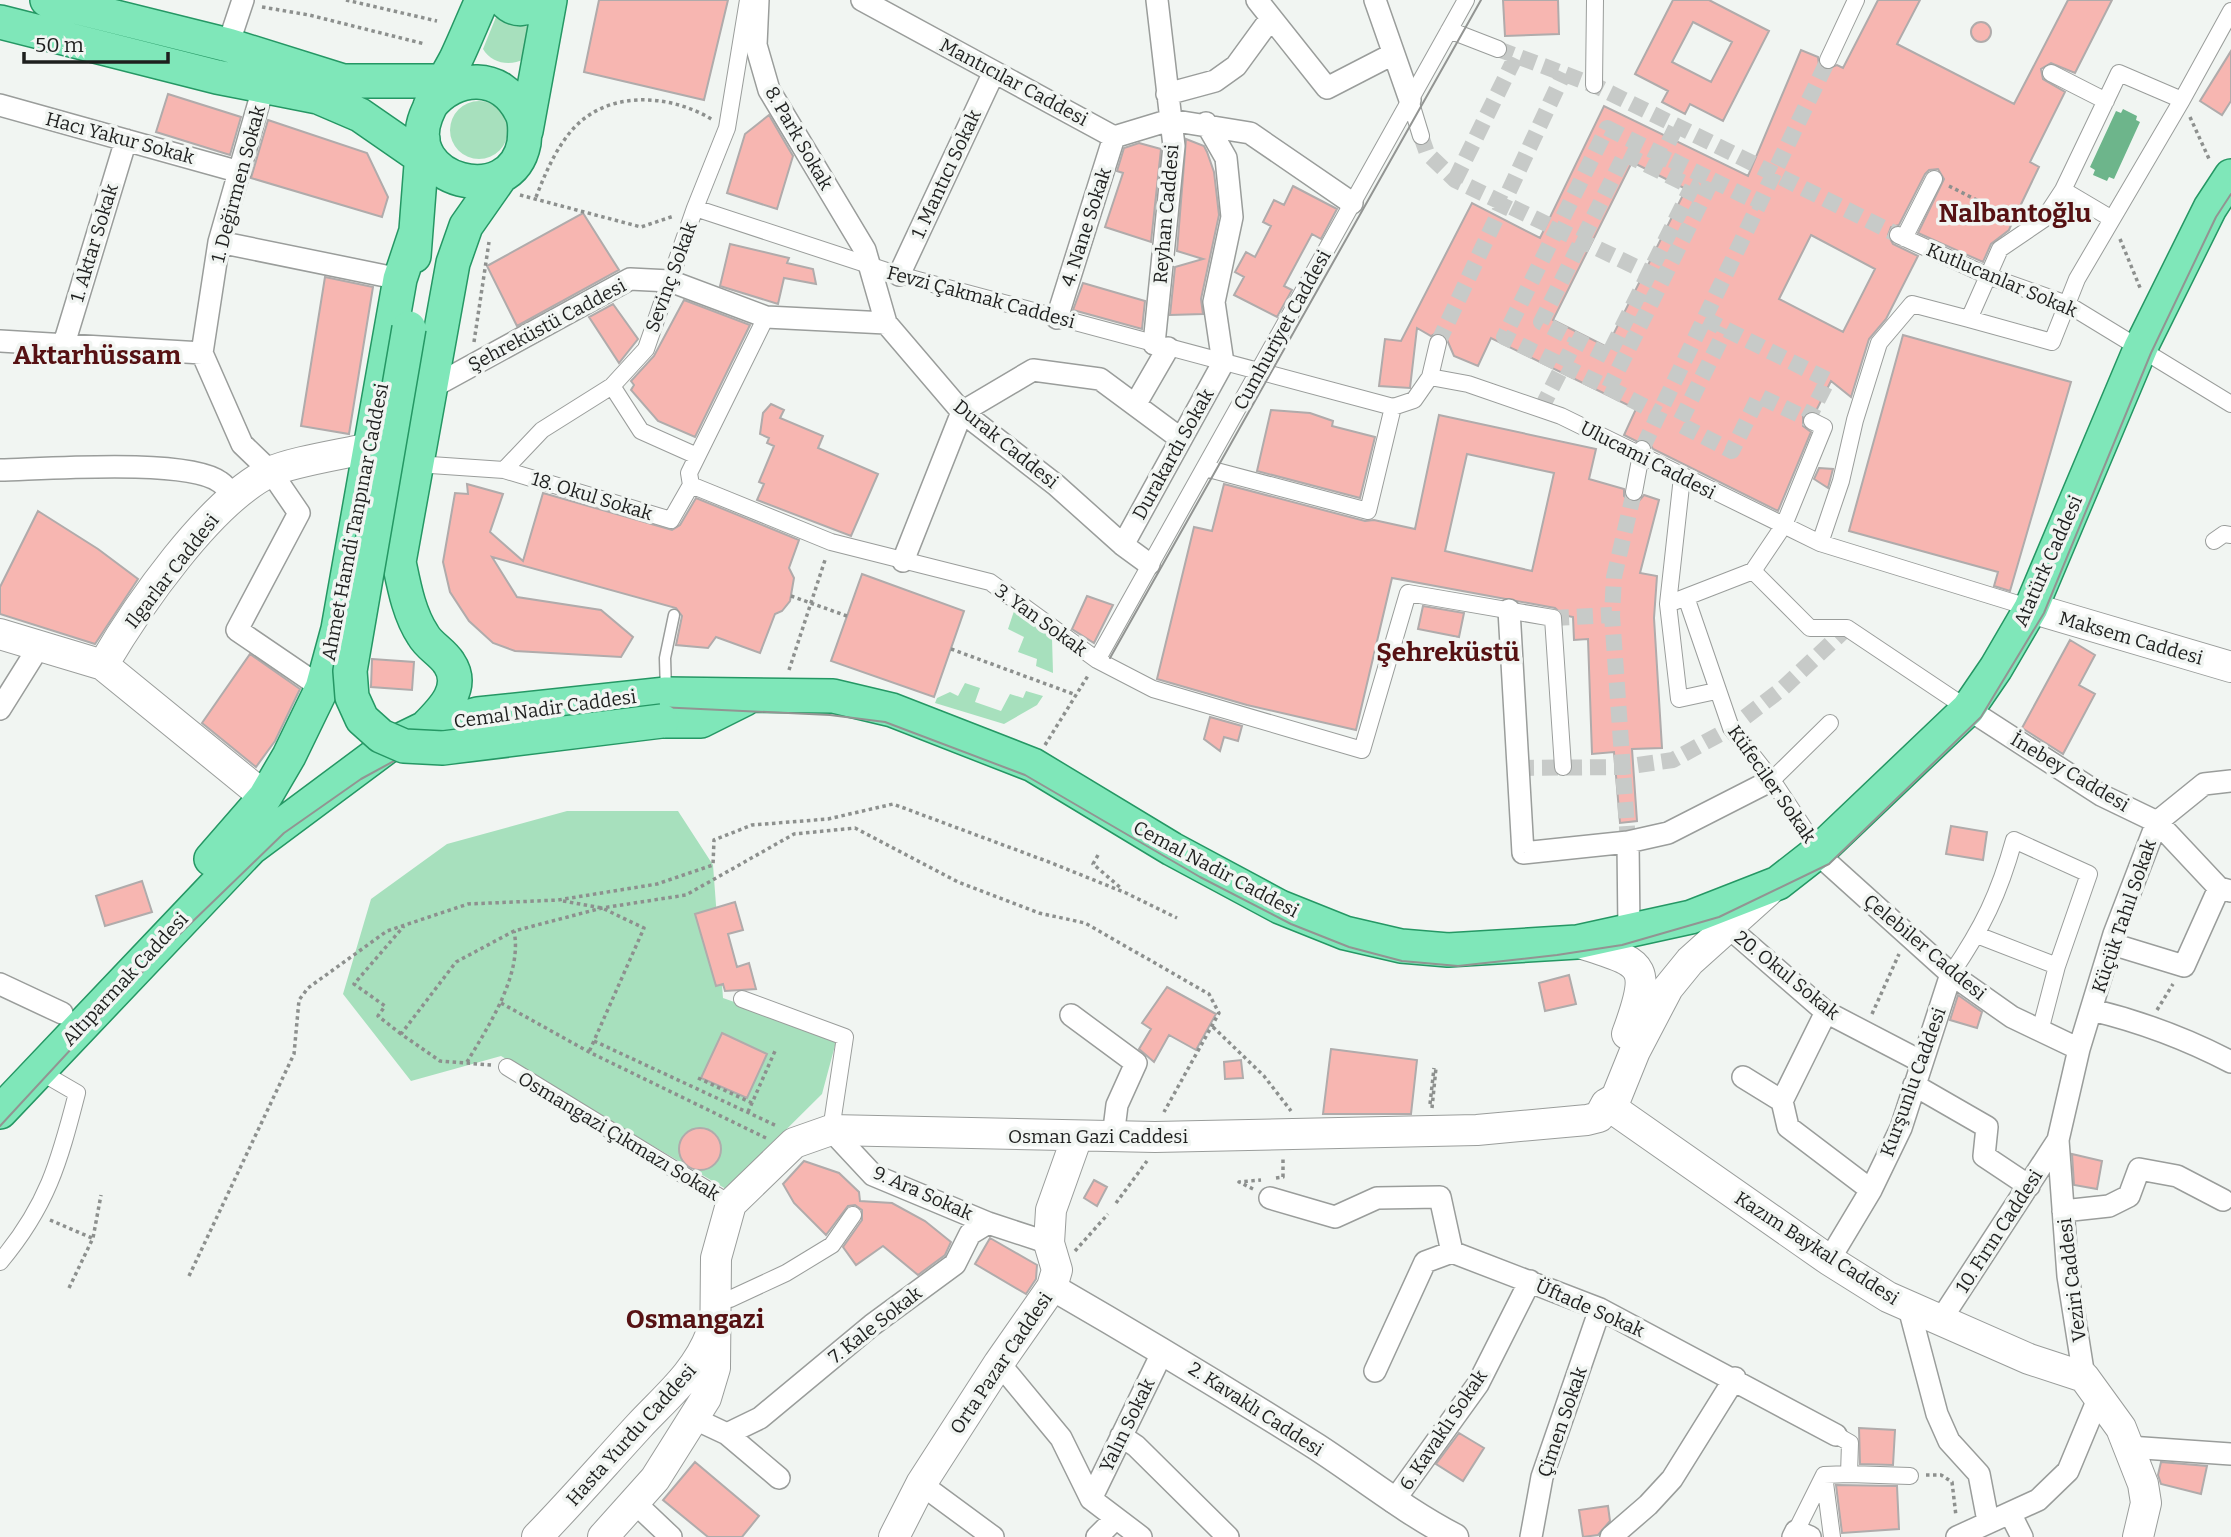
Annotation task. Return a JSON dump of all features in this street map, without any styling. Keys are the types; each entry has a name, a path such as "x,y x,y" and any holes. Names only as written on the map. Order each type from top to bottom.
{"main road":[{"path":"47,0 228,45 343,81 448,90 488,83 509,95 523,116 525,133"},
{"path":"343,81 395,71 422,61 446,41 480,0"},
{"path":"428,155 424,122 448,90 480,0"},
{"path":"504,0 519,9 531,8 540,0"},
{"path":"425,728 447,707 456,684 450,664 423,635 406,597 399,562 453,263 482,200 506,189 522,150 550,0"},
{"path":"0,22 217,77 318,97 360,115 428,155 452,179 468,183 485,182 506,189"},
{"name":"Ahmet Hamdi Tanpınar Caddesi","path":"428,155 415,234 409,328 350,671 352,697 362,719 381,736 404,746 443,748 664,707"},
{"name":"Atatürk Caddesi","path":"1778,883 1819,851 1968,709 2031,608 2147,334 2227,182"},
{"name":"Ahmet Hamdi Tanpınar Caddesi","path":"244,840 322,688 338,629 400,279 415,234"},
{"name":"Ilgarlar Caddesi","path":"103,665 137,607 221,509 271,472 369,448"},
{"name":"Maksem Caddesi","path":"2031,608 2231,667"},
{"path":"338,629 334,691 340,709 358,736 388,746"},
{"path":"0,634 103,665 265,797"},
{"name":"Cemal Nadir Caddesi","path":"244,840 388,746 425,728 478,714 664,707 701,721 766,696 833,696 892,710 1033,765 1219,875 1280,907 1345,933 1401,946 1448,950 1577,942 1691,916 1778,883"},
{"name":"Altıparmak Caddesi","path":"0,1080 62,1013 244,840"},
{"name":"Altıparmak Caddesi","path":"0,1112 244,840"},
{"path":"1606,1104 1616,1098 1635,1051 1668,988 1690,961 1778,883"},
{"path":"1577,942 1627,958 1639,970 1642,985 1606,1090 1606,1104"},
{"name":"Osman Gazi Caddesi","path":"723,1312 716,1258 732,1205 794,1143 831,1130 1113,1137 1477,1130 1599,1117 1606,1104"},
{"name":"Kazım Baykal Caddesi","path":"1606,1104 1829,1260 1909,1308 2091,1388"},
{"name":"Orta Pazar Caddesi","path":"894,1537 921,1484 999,1363 1053,1267 1051,1210 1077,1137"},
{"name":"Hasta Yurdu Caddesi","path":"603,1537 655,1479 695,1419 706,1398 715,1368 723,1312"},
{"name":"Hasta Yurdu Caddesi","path":"537,1537 653,1410 685,1380 703,1354 723,1312"},
{"name":"Veziri Caddesi","path":"2091,1388 2121,1428 2143,1484 2146,1503 2138,1537"}],"street":[{"path":"695,208 727,128 748,0"},
{"name":"8. Park Sokak","path":"758,0 756,45 769,90 865,250 871,267"},
{"name":"Mantıcılar Caddesi","path":"862,0 1114,137"},
{"name":"Reyhan Caddesi","path":"1157,0 1174,146 1161,346"},
{"path":"1257,0 1327,89 1394,54"},
{"path":"1375,0 1421,136"},
{"name":"Cumhuriyet Caddesi","path":"1097,660 1205,468 1264,374 1352,203 1465,0"},
{"path":"1594,85 1595,0"},
{"path":"1828,60 1856,0"},
{"path":"228,45 242,2"},
{"path":"1819,542 1841,481 1858,411 1880,343 1912,304 2052,342 2077,279 2231,11"},
{"path":"1167,94 1215,82 1236,66 1271,18"},
{"path":"1449,30 1498,49"},
{"name":"1. Mantıcı Sokak","path":"899,275 994,72"},
{"path":"2052,73 2106,101"},
{"path":"1969,319 2000,249 2044,219 2063,190 2119,74 2182,100"},
{"name":"1. Değirmen Sokak","path":"202,353 219,242 264,85"},
{"name":"Hacı Yakur Sokak","path":"0,105 240,172"},
{"path":"1114,137 1170,120 1206,123 1250,133 1352,203"},
{"path":"1206,123 1226,158 1232,217 1214,302 1223,363"},
{"name":"4. Nane Sokak","path":"1057,318 1114,137"},
{"name":"1. Aktar Sokak","path":"63,347 126,140"},
{"name":"Kutlucanlar Sokak","path":"1934,179 1901,236 1988,276 2147,334 2231,404"},
{"path":"2063,190 2112,219"},
{"name":"Fevzi Çakmak Caddesi","path":"695,208 871,267 1264,374"},
{"name":"Sevinç Sokak","path":"504,470 542,430 612,386 646,349 695,208"},
{"path":"219,242 400,279"},
{"name":"Durak Caddesi","path":"871,267 886,323 962,412 1056,485 1123,545 1149,564"},
{"name":"Şehreküstü Caddesi","path":"429,389 630,279 670,281 765,317 886,323"},
{"path":"765,317 689,473 691,485 831,542 903,561 962,412 1033,370 1100,379 1181,439"},
{"path":"0,341 63,347 202,353 242,444 271,472 299,513 237,630 322,688"},
{"path":"1264,374 1393,407 1414,400 1430,377 1438,343"},
{"path":"1135,405 1161,346"},
{"name":"Durakardı Sokak","path":"1123,545 1223,363"},
{"name":"Ulucami Caddesi","path":"1430,377 1468,384 1561,416 1641,451 1682,477 1819,542 2031,608"},
{"path":"612,386 641,431 697,456"},
{"path":"1205,468 1368,511 1393,407"},
{"path":"1668,604 1753,571 1784,525 1824,427 1812,421"},
{"path":"1634,492 1641,451"},
{"name":"18. Okul Sokak","path":"416,464 504,470 671,520 691,485"},
{"path":"0,470 158,468 206,476 220,482 235,498"},
{"path":"1682,477 1668,604 1679,699 1716,691"},
{"path":"2214,541 2224,534 2231,535"},
{"name":"3. Yan Sokak","path":"903,561 990,582 1097,660 1153,689 1362,750 1408,593 1509,610"},
{"path":"1753,571 1810,628 1847,628 1968,709"},
{"name":"Küfeciler Sokak","path":"1686,597 1716,691 1731,728 1772,780 1819,851"},
{"path":"1563,766 1553,618 1509,610 1523,853 1628,842 1668,833 1772,780 1830,723"},
{"path":"0,709 40,645"},
{"name":"İnebey Caddesi","path":"1968,709 2102,795 2157,822 2225,889"},
{"path":"2157,822 2204,784 2231,781"},
{"name":"Küçük Tahıl Sokak","path":"2092,1010 2112,944 2157,822"},
{"path":"1951,974 1978,935 2000,891 2014,840 2088,874 2057,966 2040,1031"},
{"path":"1628,842 1629,930"},
{"name":"Çelebiler Caddesi","path":"1819,851 1829,864 1951,974 2012,1017 2079,1049"},
{"path":"2112,944 2184,966 2225,889"},
{"name":"20. Okul Sokak","path":"1727,926 1826,1012 1922,1062"},
{"path":"1978,935 2057,966"},
{"name":"Kurşunlu Caddesi","path":"1829,1260 1871,1190 1901,1128 1951,974"},
{"path":"0,984 62,1013"},
{"path":"742,999 845,1037 831,1130"},
{"path":"2092,1010 2149,1024 2189,1039 2231,1062"},
{"name":"Veziri Caddesi","path":"2091,1388 2068,1276 2058,1140 2079,1049 2092,1010"},
{"path":"1826,1012 1782,1101 1788,1127 1871,1190"},
{"path":"1071,1016 1136,1063 1117,1105 1113,1137"},
{"name":"Osmangazi Çıkmazı Sokak","path":"506,1067 732,1205"},
{"path":"0,1262 28,1230 50,1184 77,1093 39,1071"},
{"path":"1743,1077 1782,1101"},
{"path":"1914,1085 1987,1127 1984,1156 2029,1186"},
{"name":"9. Ara Sokak","path":"831,1130 873,1175 988,1223"},
{"name":"10. Fırın Caddesi","path":"1940,1321 2058,1140"},
{"path":"2063,1211 2109,1206 2129,1196 2140,1169 2177,1176 2223,1200"},
{"path":"1270,1198 1335,1217 1377,1198 1440,1196 1452,1252 1425,1262 1375,1371"},
{"path":"723,1312 832,1245 853,1215"},
{"path":"988,1223 1053,1267"},
{"name":"7. Kale Sokak","path":"727,1434 760,1418 798,1390 852,1341 955,1264 970,1234 988,1223"},
{"name":"Üftade Sokak","path":"1452,1252 1600,1309 1735,1378 1850,1443 1849,1474"},
{"name":"2. Kavaklı Caddesi","path":"1053,1267 1163,1351 1331,1457 1393,1502 1455,1537"},
{"name":"6. Kavaklı Sokak","path":"1393,1502 1478,1384 1530,1282"},
{"path":"1909,1308 1937,1414 1949,1441 1979,1474 1972,1529"},
{"name":"Çimen Sokak","path":"1531,1537 1542,1477 1600,1309"},
{"name":"Yalın Sokak","path":"1091,1499 1163,1351"},
{"path":"999,1363 1060,1438 1091,1499 1141,1537"},
{"path":"1611,1537 1648,1505 1672,1479 1735,1378"},
{"path":"1972,1529 2038,1500 2068,1471 2091,1388"},
{"path":"695,1419 727,1434 779,1478"},
{"path":"1122,1436 1136,1446 1228,1537"},
{"path":"2129,1447 2231,1454"},
{"path":"1824,1475 1910,1475"},
{"path":"1800,1535 1824,1475"},
{"path":"1824,1475 1832,1537"},
{"path":"921,1484 993,1537"},
{"path":"634,1503 671,1537"},
{"path":"2010,1513 2022,1537"},
{"path":"1097,1537 1115,1519"}],"lane":[{"path":"664,707 665,658 674,615"}],"path":[{"path":"346,0 437,21"},
{"path":"242,2 309,15 425,44"},
{"path":"536,198 548,168 574,127 611,104 630,100 658,100 687,107 727,128"},
{"path":"2182,100 2227,182"},
{"path":"1934,179 2031,228"},
{"path":"506,189 641,227 695,208"},
{"path":"2112,219 2147,334"},
{"path":"473,349 491,232"},
{"path":"766,696 811,603 831,542"},
{"path":"792,596 847,616"},
{"path":"951,649 1076,695"},
{"path":"1033,765 1097,660"},
{"path":"189,1276 294,1054 299,1000 308,988 387,931 406,924 468,904 558,900 657,884 713,865 714,839 752,825 828,819 893,804 1126,893 1177,918"},
{"path":"401,1034 456,962 514,931 602,908 686,895 794,834 855,828 958,882 1039,913 1085,923 1209,995 1219,1013 1161,1118"},
{"path":"1098,855 1093,864 1126,893"},
{"path":"558,900 602,908 644,928 589,1052"},
{"path":"406,924 354,984 386,1006 378,1016 440,1061 506,1067"},
{"path":"467,1062 501,1003 517,945 514,931"},
{"path":"1863,1031 1908,935"},
{"path":"2149,1024 2184,966"},
{"path":"501,1003 589,1052 768,1139 782,1129 594,1041"},
{"path":"1213,1026 1264,1076 1311,1133"},
{"path":"748,1112 775,1051"},
{"path":"1430,1114 1435,1068"},
{"path":"698,1078 752,1103"},
{"path":"1116,1203 1155,1151"},
{"path":"69,1288 93,1238 101,1195"},
{"path":"1053,1267 1108,1214"},
{"path":"55,1222 93,1238"},
{"path":"1910,1475 1941,1475 1952,1482 1958,1525 1972,1529"}],"shaded area":[{"path":"500,16 517,26 531,26 524,59 513,63 501,62 491,58 483,49 496,17"},
{"path":"473,101 485,101 500,109 508,124 508,136 500,151 485,159 473,159 458,151 450,136 450,124 458,109"},
{"path":"2123,109 2137,116 2136,120 2140,122 2114,179 2109,177 2107,181 2093,175 2095,170 2090,167 2116,111 2121,113"},
{"path":"1014,611 1037,623 1052,638 1053,673 1036,666 1037,659 1018,652 1024,637 1008,629"},
{"path":"965,683 980,688 975,702 1001,711 1010,694 1023,698 1026,691 1043,696 1037,705 1004,724 935,703 937,698 950,692 958,696"},
{"path":"567,811 678,811 713,865 723,998 837,1038 822,1094 726,1189 501,1056 411,1081 343,994 371,899 447,844"}],"building":[{"path":"599,0 728,0 704,100 584,72"},
{"path":"1503,0 1558,0 1559,34 1505,36"},
{"path":"1673,0 1709,0 1769,31 1723,121 1690,104 1685,114 1662,102 1668,91 1635,74","holes":["1693,22 1732,42 1711,82 1672,62"]},
{"path":"1878,0 1920,0 1897,44 2014,104 2068,0 2112,0 2075,73 2051,63 2041,69 2043,79 2065,92 2030,162 2039,167 2009,230 1991,244 1983,262 1918,233 1944,179 1938,169 1929,170 1925,174 1899,225 1891,227 1888,235 1893,244 1918,256 1886,319 1869,339 1851,397 1831,381 1816,411 1803,416 1803,426 1811,432 1778,511 1653,449 1648,441 1636,441 1624,435 1636,409 1491,338 1478,366 1454,356 1445,335 1436,333 1431,336 1417,328 1410,388 1379,386 1385,339 1401,341 1472,203 1540,238 1604,106 1748,176 1801,50 1818,57 1819,65 1824,70 1837,65 1843,68","holes":["1632,162 1686,189 1607,347 1553,320","1811,235 1875,269 1843,332 1779,299"]},
{"path":"1981,22 1988,25 1991,32 1988,39 1981,42 1974,39 1971,32 1974,25"},
{"path":"2231,51 2231,101 2222,115 2200,101"},
{"path":"168,94 241,117 230,155 156,132"},
{"path":"769,115 793,156 777,209 727,193 745,134"},
{"path":"268,120 367,153 388,197 382,217 251,178"},
{"path":"1186,139 1204,146 1207,152 1214,172 1219,215 1201,299 1203,314 1170,315 1175,267 1203,259 1177,251"},
{"path":"1139,143 1161,149 1151,242 1105,227 1123,173 1117,171 1124,148"},
{"path":"1293,186 1337,209 1321,239 1312,234 1284,286 1292,290 1277,317 1234,295 1244,277 1235,272 1246,252 1255,257 1271,226 1263,222 1274,200 1284,205"},
{"path":"583,213 619,270 517,326 487,266"},
{"path":"730,244 789,258 787,263 813,269 816,284 784,278 778,304 720,286"},
{"path":"325,277 373,287 349,434 301,426"},
{"path":"1083,283 1145,301 1142,329 1073,310"},
{"path":"684,300 750,325 695,437 658,421 631,390 634,385 631,381 654,356"},
{"path":"613,304 638,339 619,363 589,317"},
{"path":"1903,335 2071,382 2010,591 1994,586 1998,572 1849,531"},
{"path":"771,404 784,410 780,418 823,436 818,448 878,474 851,536 757,500 764,484 759,482 774,446 767,443 769,438 760,434 763,413"},
{"path":"1271,410 1310,413 1333,421 1332,426 1375,437 1360,498 1257,471"},
{"path":"1439,415 1596,449 1589,479 1624,489 1624,496 1631,502 1638,502 1644,495 1659,500 1640,573 1657,576 1654,618 1662,748 1632,749 1637,821 1620,823 1614,752 1592,754 1588,639 1574,640 1573,617 1563,615 1555,608 1392,578 1356,730 1247,705 1157,679 1194,527 1212,531 1224,484 1365,521 1374,520 1415,529","holes":["1467,454 1554,473 1532,571 1445,551"]},
{"path":"1819,468 1833,469 1828,488 1814,479"},
{"path":"467,484 503,494 490,532 523,561 543,493 672,530 680,525 696,498 799,540 789,568 794,578 790,601 782,611 775,614 760,653 716,637 708,648 676,645 682,616 676,608 492,557 517,597 601,610 633,637 621,657 515,651 493,643 469,621 450,592 443,562 455,493 468,494"},
{"path":"38,511 98,549 138,579 95,644 0,614 0,587"},
{"path":"862,574 964,611 934,697 831,661"},
{"path":"1087,596 1113,605 1094,643 1072,629"},
{"path":"1423,606 1464,613 1459,637 1418,629"},
{"path":"2070,640 2095,655 2079,685 2095,694 2063,754 2022,728"},
{"path":"250,654 300,689 275,741 256,767 202,723"},
{"path":"372,659 414,662 412,690 371,687"},
{"path":"1210,717 1242,726 1238,741 1224,737 1220,751 1204,739"},
{"path":"1951,826 1987,832 1983,860 1946,854"},
{"path":"142,881 152,912 105,926 96,896"},
{"path":"735,902 743,930 728,934 737,967 749,963 756,989 725,991 723,984 716,986 695,914"},
{"path":"1569,975 1576,1004 1545,1011 1539,983"},
{"path":"1167,987 1216,1014 1196,1050 1169,1035 1154,1062 1139,1049 1151,1029 1142,1023"},
{"path":"1958,995 1982,1012 1977,1028 1950,1020"},
{"path":"722,1033 767,1054 747,1098 701,1078"},
{"path":"1331,1049 1417,1060 1411,1114 1323,1114"},
{"path":"1241,1060 1243,1078 1225,1079 1224,1062"},
{"path":"700,1128 715,1134 721,1149 715,1164 700,1170 685,1164 679,1149 685,1134"},
{"path":"2072,1154 2102,1161 2097,1189 2074,1185"},
{"path":"804,1161 839,1173 859,1192 860,1201 892,1203 925,1221 951,1242 945,1255 918,1275 883,1246 856,1265 843,1247 862,1220 862,1210 855,1205 848,1206 826,1235 794,1203 783,1184"},
{"path":"1094,1180 1107,1187 1097,1206 1084,1198"},
{"path":"990,1238 1037,1265 1036,1279 1026,1294 975,1264"},
{"path":"1859,1428 1895,1430 1893,1465 1860,1464"},
{"path":"1459,1433 1484,1448 1463,1481 1436,1464"},
{"path":"695,1462 759,1516 742,1537 708,1537 663,1500"},
{"path":"2161,1462 2207,1466 2201,1494 2161,1484 2158,1475"},
{"path":"1836,1485 1897,1486 1899,1529 1842,1533"},
{"path":"1608,1506 1610,1521 1598,1535 1583,1537 1579,1510"}],"tunnel":[{"path":"1498,49 1594,85 1898,235"},
{"path":"1455,180 1516,56"},
{"path":"1643,447 1828,60"},
{"path":"1438,343 1564,73"},
{"path":"1658,164 1677,125"},
{"path":"1607,128 1712,180 1609,388 1504,337 1607,128"},
{"path":"1421,136 1427,153 1455,180 1657,277"},
{"path":"1625,154 1692,187 1608,356 1541,322 1625,154"},
{"path":"1712,180 1761,204"},
{"path":"1705,319 1828,380 1808,419 1759,396 1732,451 1679,424 1726,329"},
{"path":"1541,409 1576,340"},
{"path":"1609,388 1659,414"},
{"path":"1628,842 1612,615 1614,577 1634,492"},
{"path":"1553,618 1612,615"},
{"path":"1518,768 1624,767 1673,760 1731,728 1783,688 1847,628"}],"tram line":[{"path":"1110,658 1481,0"},
{"path":"0,1126 158,955 284,833 361,779 405,755 478,726 658,707 830,715 885,722 1025,775 1200,877 1291,924 1349,947 1402,961 1458,966 1557,955 1622,945 1719,917 1829,864 1981,717 2044,613 2151,353 2216,217 2231,194"}],"district":[{"name":"Nalbantoğlu","path":"2015,213"},
{"name":"Aktarhüssam","path":"97,355"},
{"name":"Şehreküstü","path":"1448,652"},
{"name":"Osmangazi","path":"695,1319"}]}
